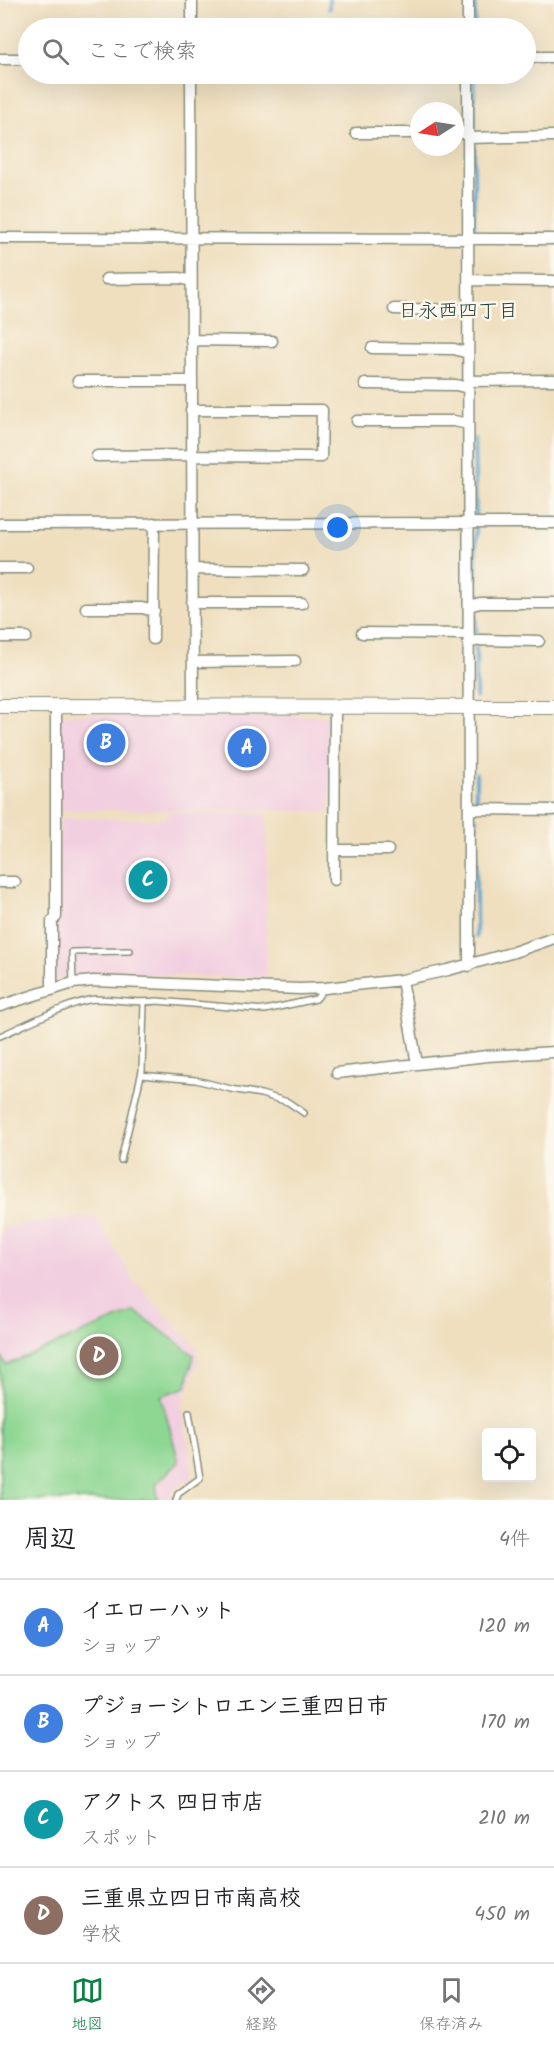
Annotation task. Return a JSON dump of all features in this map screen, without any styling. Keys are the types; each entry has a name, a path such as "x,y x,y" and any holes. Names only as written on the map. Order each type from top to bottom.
{"street":[{"path":"192,0 192,18"},
{"path":"468,0 468,18"},
{"path":"536,57 554,57"},
{"path":"0,59 18,58"},
{"path":"191,84 190,381 193,707"},
{"path":"468,84 469,966"},
{"path":"356,133 410,133"},
{"path":"464,134 554,136"},
{"path":"0,238 554,239"},
{"path":"106,279 180,278 191,281"},
{"path":"469,280 554,281"},
{"path":"394,309 468,310"},
{"path":"191,340 273,340"},
{"path":"372,348 454,349 468,352"},
{"path":"365,384 456,385 554,380"},
{"path":"78,381 190,381"},
{"path":"97,456 321,457 322,410 191,410"},
{"path":"357,421 454,421 468,424"},
{"path":"153,639 154,523"},
{"path":"0,524 554,523"},
{"path":"0,568 27,568"},
{"path":"192,569 303,570"},
{"path":"192,603 302,603"},
{"path":"469,606 480,603 554,603"},
{"path":"86,608 142,608 154,611"},
{"path":"362,633 480,640 539,640"},
{"path":"0,637 26,637"},
{"path":"193,662 295,661"},
{"path":"0,706 554,706"},
{"path":"52,990 52,921 56,917 56,706"},
{"path":"334,880 335,707"},
{"path":"469,809 554,810"},
{"path":"334,850 388,850"},
{"path":"0,882 15,882"},
{"path":"0,1006 73,983 94,981 300,989 402,980 469,966 554,938"},
{"path":"402,980 417,1064"},
{"path":"337,1073 487,1056 554,1052"}],"lane":[{"path":"73,983 72,952 130,951"},
{"path":"0,1036 95,999 144,1003 157,1001 265,1010 316,999 325,988"},
{"path":"122,1160 141,1075 144,1003"},
{"path":"141,1075 196,1080 261,1094 288,1102 303,1113"},
{"path":"176,1500 178,1494 200,1478 189,1412"}],"shaded area":[{"path":"59,714 330,716 330,812 60,810"},
{"path":"169,812 267,814 266,978 101,973 81,974 56,980 60,822 62,818 164,819"},
{"path":"95,1216 133,1280 197,1348 198,1363 182,1405 192,1472 191,1479 171,1493 170,1500 0,1500 0,1234 15,1224"}],"green space":[{"path":"135,1311 194,1355 186,1387 161,1396 179,1462 156,1484 158,1500 0,1500 0,1353 6,1365"}],"waterway":[{"path":"329,0 329,9"},
{"path":"475,0 475,18"},
{"path":"474,84 474,127"},
{"path":"474,148 474,228"},
{"path":"474,439 476,516"},
{"path":"476,527 476,594"},
{"path":"476,615 476,637"},
{"path":"476,648 476,697"},
{"path":"476,774 476,805"},
{"path":"476,818 476,937"}],"place":[{"name":"プジョーシトロエン三重四日市","path":"106,743"},
{"name":"イエローハット","path":"247,748"},
{"name":"アクトス 四日市店","path":"148,880"},
{"name":"三重県立四日市南高校","path":"99,1356"}],"district":[{"name":"日永西四丁目","path":"458,312"}]}
